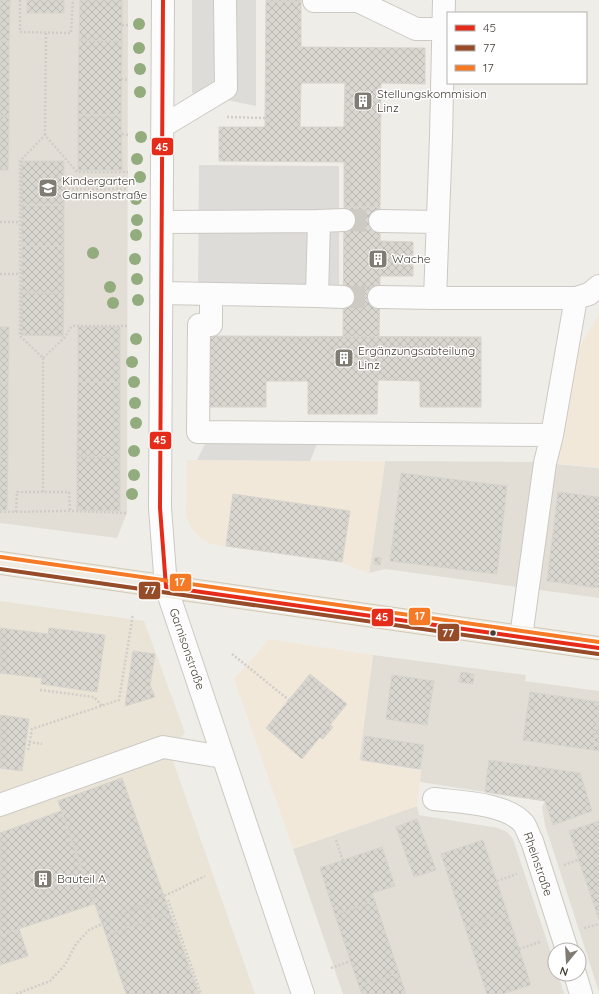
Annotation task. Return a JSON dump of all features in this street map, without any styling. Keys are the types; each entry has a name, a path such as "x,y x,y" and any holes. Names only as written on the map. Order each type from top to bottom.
{"main road":[{"path":"0,563 599,648"}],"street":[{"name":"Garnisonstraße","path":"163,0 160,508 166,587 303,994"},
{"path":"163,126 226,88 225,0"},
{"path":"435,298 444,0"},
{"path":"314,1 358,1 416,29 443,29"},
{"path":"162,222 344,220"},
{"path":"317,296 319,221"},
{"path":"380,221 437,222"},
{"path":"379,298 576,298 589,294 599,286"},
{"path":"161,293 344,297"},
{"path":"211,294 211,325 199,325 198,432 552,435"},
{"path":"521,637 545,462 552,435 576,298"},
{"path":"0,805 162,747 223,757"},
{"name":"Rheinstraße","path":"434,799 492,806 511,814 524,824 532,841 564,942"},
{"path":"577,982 581,994"}],"path":[{"path":"20,0 20,32 46,33 71,33 73,0"},
{"path":"122,25 128,25"},
{"path":"46,33 45,135 77,172 128,172"},
{"path":"121,79 128,80"},
{"path":"122,134 128,135"},
{"path":"43,492 43,358 20,336 19,222 20,161 45,135"},
{"path":"64,189 128,189"},
{"path":"0,222 19,222"},
{"path":"0,274 19,274"},
{"path":"43,358 64,338 72,326 128,326"},
{"path":"16,512 17,492 69,492 70,511"},
{"path":"0,512 70,511 127,513"},
{"path":"28,750 32,729 120,700 133,614"},
{"path":"232,654 289,700"},
{"path":"40,690 94,697 102,706"},
{"path":"29,742 42,744"},
{"path":"336,840 343,861"},
{"path":"497,881 521,872"},
{"path":"16,994 50,981 65,965 76,944 89,930 205,876"},
{"path":"168,900 202,994"},
{"path":"581,929 599,924"},
{"path":"519,949 544,941"},
{"path":"331,968 351,961"}],"shaded area":[{"path":"0,0 128,0 127,513 117,538 0,523"},
{"path":"192,0 256,0 256,106 192,93"},
{"path":"199,165 339,166 339,288 198,288"},
{"path":"599,314 599,467 558,464 576,353"},
{"path":"207,440 318,442 310,461 197,460"},
{"path":"187,460 385,461 369,573 330,559 220,546 208,543 199,537 191,528 186,515"},
{"path":"385,461 533,462 599,468 599,598 385,569 369,573"},
{"path":"0,601 144,621 185,733 180,739 168,747 255,994 0,994"},
{"path":"269,639 373,655 359,760 421,771 417,806 293,849 234,679"},
{"path":"373,655 526,675 525,681 599,691 599,992 587,955 587,942 583,942 545,825 542,807 545,801 420,782 421,770 359,761"},
{"path":"417,806 419,815 498,828 507,832 513,839 547,942 547,982 560,982 564,994 343,994 293,849"}],"building":[{"path":"0,0 10,0 9,41 0,41"},
{"path":"27,0 64,0 64,13 27,13"},
{"path":"80,0 122,0 122,41 79,40"},
{"path":"266,0 301,0 301,2 266,2"},
{"name":"Stellungskommision Linz","path":"266,2 301,2 301,47 425,48 425,84 381,83 380,207 344,207 344,162 219,161 219,127 265,127","holes":["301,83 345,83 344,127 300,127"]},
{"path":"79,40 122,41 121,115 78,115"},
{"path":"0,41 9,41 9,116 0,116"},
{"path":"78,115 121,115 122,170 78,170"},
{"path":"0,116 9,116 8,170 0,170"},
{"path":"21,161 64,161 64,205 21,205"},
{"path":"21,205 64,205 64,246 22,246"},
{"name":"Wache","path":"344,207 380,207 380,241 413,242 413,276 380,276 379,337 343,336"},
{"path":"22,246 64,246 64,293 21,292"},
{"path":"21,292 64,293 63,336 21,335"},
{"path":"0,327 9,327 8,382 0,382"},
{"path":"78,327 120,327 120,382 78,382"},
{"name":"Ergänzungsabteilung Linz","path":"207,336 481,337 481,407 420,407 420,381 378,380 377,414 308,414 308,381 266,381 266,407 207,407"},
{"path":"0,382 8,382 8,456 0,456"},
{"path":"78,382 120,382 120,457 77,456"},
{"path":"0,456 8,456 7,510 0,510"},
{"path":"77,456 120,457 120,511 77,510"},
{"path":"401,473 507,486 497,574 390,561"},
{"path":"558,492 599,497 599,588 547,581"},
{"path":"233,494 350,511 342,562 226,546"},
{"path":"375,557 381,558 380,565 374,564"},
{"path":"0,628 48,634 49,628 105,635 97,692 41,684 42,678 0,673"},
{"path":"133,651 155,654 150,685 155,697 125,706"},
{"path":"461,672 474,674 473,684 459,682"},
{"path":"310,674 347,704 330,725 333,727 323,739 320,737 302,759 266,728"},
{"path":"392,675 434,681 427,725 386,719"},
{"path":"530,692 599,702 593,750 523,740"},
{"path":"599,709 599,751 593,750"},
{"path":"0,715 29,719 22,771 0,768"},
{"path":"365,736 424,745 420,769 362,760"},
{"path":"489,760 580,773 592,811 553,825 545,801 485,792"},
{"path":"122,778 170,913 106,935 58,801"},
{"name":"Bauteil A","path":"61,811 94,904 0,935 0,833"},
{"path":"417,819 436,870 414,877 396,827"},
{"path":"599,821 599,890 590,893 569,831"},
{"path":"483,840 507,912 465,927 441,854"},
{"path":"382,847 395,886 372,893 375,901 335,915 320,868"},
{"path":"599,890 599,920 590,893"},
{"path":"375,901 399,973 359,986 335,915"},
{"path":"507,912 531,985 502,994 487,994 465,927"},
{"path":"170,913 199,994 126,994 106,935"},
{"path":"19,929 28,956 0,965 0,935"},
{"path":"399,973 406,994 362,994 359,986"}],"tunnel":[{"path":"344,220 380,221"},
{"path":"343,297 379,297"}],"transit line":[{"name":"45","path":"163,0 160,508 166,587"},
{"name":"17","path":"1,557 599,642"},
{"name":"77","path":"0,569 598,654"},
{"name":"45","path":"166,587 599,648"}],"place":[{"name":"Stellungskommision Linz","path":"363,101"},
{"name":"Kindergarten Garnisonstraße","path":"48,188"},
{"name":"Wache","path":"378,259"},
{"name":"Ergänzungsabteilung Linz","path":"344,358"},
{"name":"Bauteil A","path":"43,879"}]}
